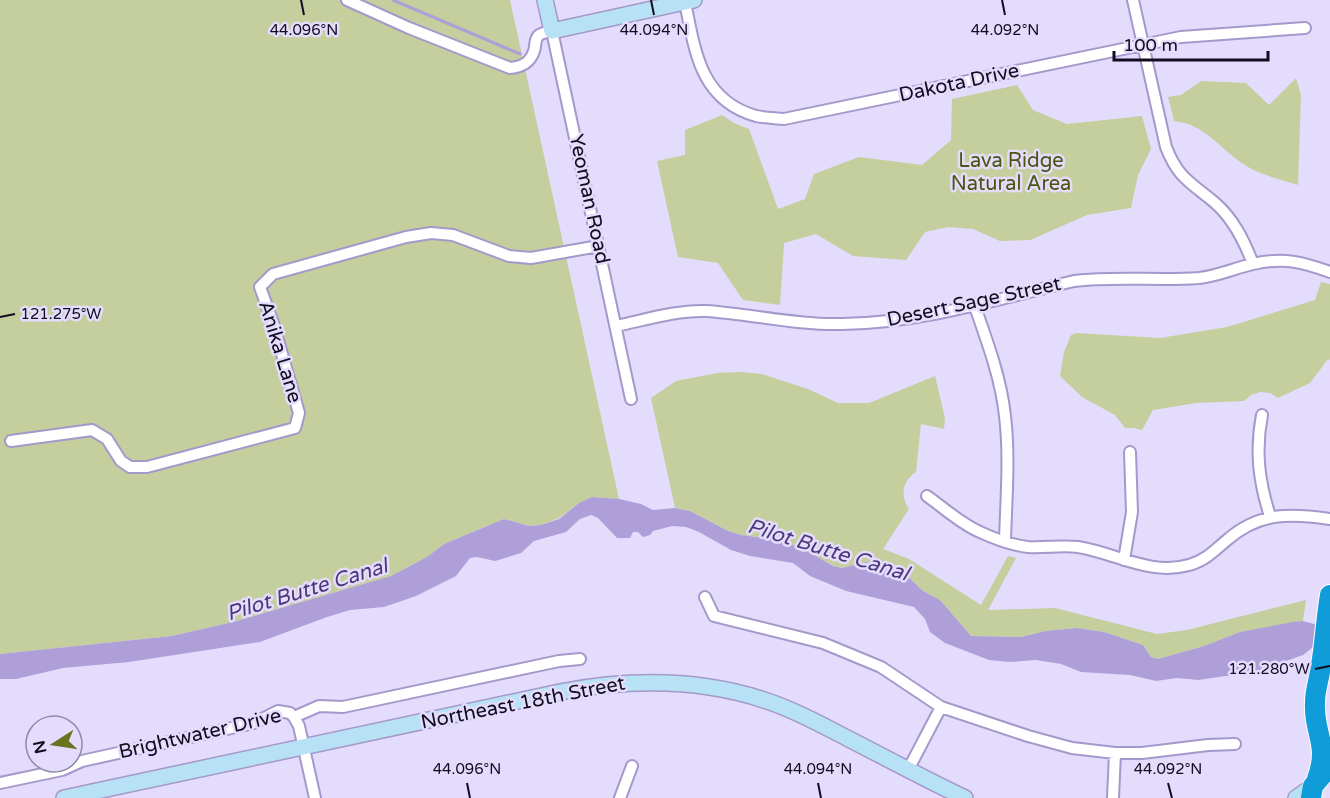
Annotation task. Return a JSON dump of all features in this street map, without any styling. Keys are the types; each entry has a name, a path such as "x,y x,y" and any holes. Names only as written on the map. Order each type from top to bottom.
{"highway":[{"path":"1318,783 1323,754 1314,699 1329,604"},
{"path":"1320,672 1330,724"}],"main road":[{"name":"Yeoman Road","path":"545,0 552,31"},
{"path":"552,31 690,1"},
{"name":"Northeast 18th Street","path":"63,798 592,686 660,682 706,686 765,700 812,720 965,798"},
{"path":"1296,798 1318,783"}],"street":[{"path":"347,0 409,28 510,68 528,63 539,34 552,31"},
{"path":"1132,0 1166,147 1172,163 1193,187 1225,213 1239,231 1253,264"},
{"name":"Dakota Drive","path":"690,1 696,56 712,87 735,107 757,116 784,119 1182,37 1305,28"},
{"name":"Yeoman Road","path":"552,31 631,399"},
{"name":"Anika Lane","path":"11,441 92,430 107,439 121,461 129,467 147,467 296,428 299,412 260,287 273,274 406,237 430,233 453,235 509,256 531,258 599,246"},
{"name":"Desert Sage Street","path":"616,326 690,311 803,323 874,323 922,316 1074,281 1099,278 1201,278 1275,260 1300,261 1330,272"},
{"path":"974,304 998,378 1005,416 1007,450 1005,542"},
{"path":"1262,416 1258,437 1259,474 1270,516"},
{"path":"1124,560 1132,512 1130,452"},
{"path":"927,496 977,531 1005,542 1029,547 1077,547 1145,566 1162,568 1189,565 1203,560 1241,529 1270,516 1296,515 1330,519"},
{"path":"705,597 714,616 823,643 881,667 941,706 1028,736 1072,748 1114,753 1151,753 1208,745 1235,744"},
{"name":"Brightwater Drive","path":"294,717 319,706 343,707 559,661 580,659"},
{"path":"908,770 941,706"},
{"name":"Brightwater Drive","path":"0,783 62,770 82,761 254,723 278,711 290,713 299,726 315,798"},
{"path":"1113,798 1114,753"},
{"path":"620,798 632,766"}],"green space":[{"path":"0,0 510,0 619,499 592,497 579,503 559,518 541,525 529,526 504,519 444,544 427,557 391,576 237,621 172,636 0,654"},
{"path":"1296,78 1301,95 1298,185 1251,168 1204,132 1185,123 1174,121 1168,97 1181,95 1201,81 1246,83 1269,105"},
{"name":"Lava Ridge Natural Area","path":"1017,85 1033,110 1067,124 1142,116 1151,149 1138,175 1131,208 1087,215 1030,240 1000,241 973,229 948,227 925,232 906,260 853,256 816,234 784,243 780,305 743,300 718,263 678,257 657,161 685,155 685,130 722,115 749,129 778,209 805,199 814,174 859,157 922,165 951,140 952,99"},
{"path":"1321,282 1330,284 1330,360 1328,359 1310,383 1278,398 1270,393 1260,392 1244,401 1196,403 1153,410 1142,430 1125,428 1115,415 1082,397 1060,376 1064,352 1071,335 1077,333 1160,338 1227,327 1315,300"},
{"path":"717,373 762,374 808,389 838,403 869,403 935,376 945,418 944,429 921,424 916,472 905,484 904,489 904,499 909,509 883,549 909,559 981,605 1008,556 1016,558 988,610 1055,608 1157,634 1187,630 1306,600 1303,621 1240,632 1204,646 1158,659 1151,657 1143,645 1104,632 1077,628 1046,631 1021,637 971,636 940,600 923,591 903,572 867,562 842,568 834,566 802,549 773,539 728,531 690,511 675,508 651,398 676,381"}],"shaded area":[{"path":"592,497 619,499 641,504 653,510 675,508 690,511 728,531 773,539 802,548 833,566 842,568 867,562 903,572 923,591 940,600 971,636 1021,637 1046,631 1077,628 1104,632 1143,645 1151,657 1158,659 1204,646 1240,632 1293,622 1303,621 1314,624 1330,620 1318,643 1303,655 1261,670 1198,680 1177,678 1156,681 1130,675 1081,672 1061,664 1036,660 1010,662 989,660 945,643 930,632 925,619 914,607 846,591 810,576 793,563 750,556 731,550 686,527 672,526 653,531 650,535 643,537 638,532 633,532 630,538 617,538 598,518 591,515 580,519 566,532 534,541 521,553 495,561 477,557 470,558 456,576 416,596 384,607 350,610 260,642 129,662 63,668 16,679 0,679 0,654 172,636 237,621 391,576 427,557 444,544 504,519 529,526 559,519 579,503"}],"waterway":[{"path":"393,0 520,54"}],"water label":[{"name":"Pilot Butte Canal","path":"828,550"},
{"name":"Pilot Butte Canal","path":"307,590"}]}
